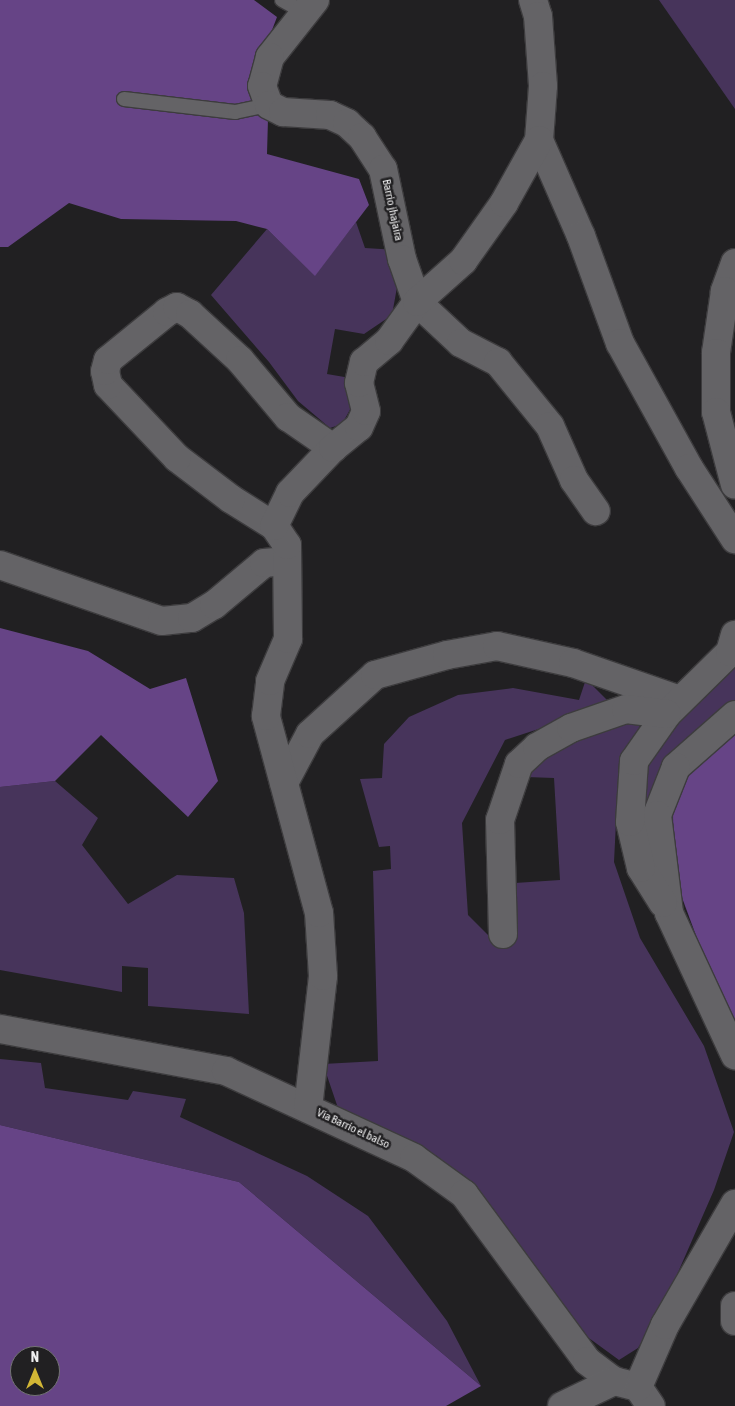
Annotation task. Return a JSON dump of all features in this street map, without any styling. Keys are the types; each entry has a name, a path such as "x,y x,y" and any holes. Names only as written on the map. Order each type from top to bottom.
{"street":[{"path":"274,526 290,493 333,448 359,427 366,411 359,382 364,362 389,341 417,302 463,261 504,203 538,140 543,86 538,16 533,0"},
{"path":"268,105 262,86 270,57 300,4"},
{"name":"Barrio jhajaira","path":"268,105 283,112 330,115 347,123 362,137 383,169 402,259 417,302"},
{"path":"538,140 582,236 620,343 689,468 735,539"},
{"path":"735,263 725,291 716,353 716,412 735,485"},
{"path":"417,302 461,343 498,362 550,426 574,480 596,511"},
{"path":"308,1108 323,976 319,913 266,716 270,682 288,639 287,544 274,526 230,498 177,458 108,385 105,371 108,360 167,312 177,307 190,314 240,360 288,418 333,448"},
{"path":"0,565 162,621 192,618 214,605 264,564 287,561"},
{"path":"735,635 730,652 673,707 634,761 630,822 641,868 669,913 735,1055"},
{"path":"284,783 310,734 375,675 447,655 497,646 573,663 673,707"},
{"path":"503,934 500,820 519,764 537,747 571,728 626,710 673,707"},
{"path":"669,913 658,815 676,767 735,715"},
{"name":"Via Barrio el balso","path":"0,1029 226,1070 414,1158 464,1194 587,1361 634,1391"},
{"path":"562,1406 634,1391 665,1325 735,1204"},
{"path":"735,1306 735,1321"}],"lane":[{"path":"124,99 236,112 268,105"}],"shaded area":[{"path":"0,0 254,0 277,17 253,80 268,119 267,154 359,179 369,205 315,276 267,229 236,221 121,219 69,203 8,247 0,247"},
{"path":"659,0 735,0 735,109"},
{"path":"356,222 365,248 397,250 401,265 392,315 364,334 335,329 327,374 356,379 357,397 342,424 330,428 298,401 269,362 211,295 267,229 315,275"},
{"path":"0,628 88,651 150,689 186,678 218,781 188,817 101,735 55,781 0,787"},
{"path":"735,660 735,705 678,756 654,893 639,798 643,769 666,725"},
{"path":"586,679 612,705 505,740 462,823 468,915 502,949 514,942 515,883 560,880 554,778 526,777 542,754 611,721 641,724 619,762 614,862 640,938 704,1046 734,1132 714,1190 669,1293 638,1348 619,1360 582,1333 437,1156 338,1108 323,1064 378,1061 373,871 391,869 390,846 379,847 360,779 382,778 384,744 409,717 458,695 513,688 579,700"},
{"path":"735,728 735,1041 674,876 673,814 687,765"},
{"path":"55,781 98,818 82,845 128,904 177,875 234,878 244,913 249,1014 148,1006 148,968 122,966 122,992 0,970 0,787"},
{"path":"0,1059 41,1063 45,1088 128,1100 133,1091 186,1099 180,1117 307,1176 368,1216 447,1321 481,1386 239,1182 0,1125"},
{"path":"0,1125 239,1182 481,1386 446,1406 0,1406"}]}
